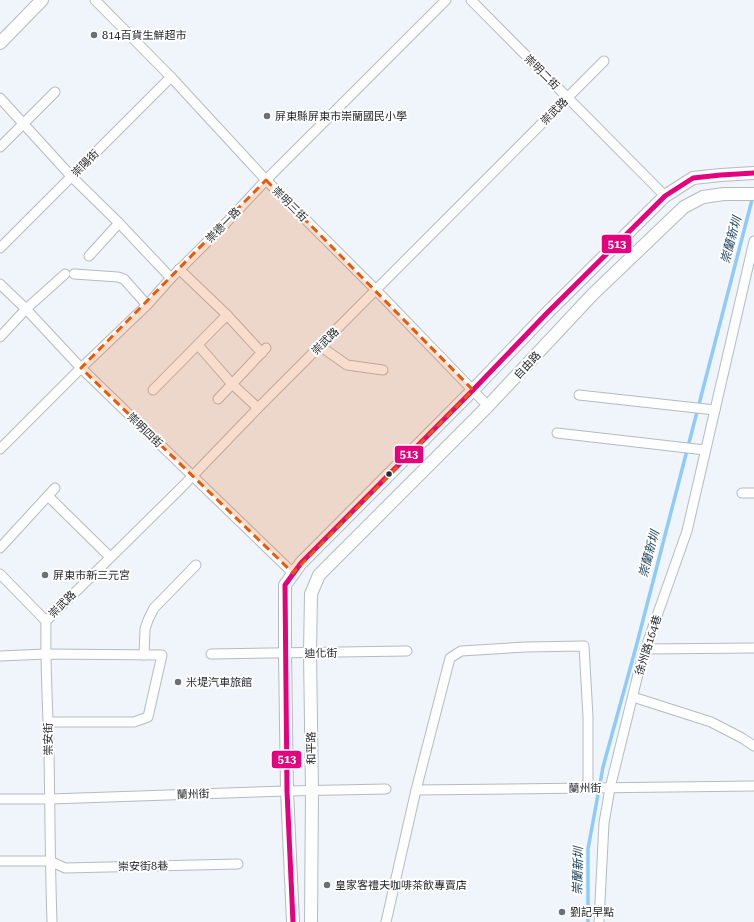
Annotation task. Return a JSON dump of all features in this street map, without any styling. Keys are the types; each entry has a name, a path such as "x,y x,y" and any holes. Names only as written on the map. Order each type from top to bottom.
{"street":[{"path":"0,43 42,0"},
{"name":"崇明三街","path":"95,0 171,78 266,180 376,290 488,406"},
{"name":"崇德一路","path":"0,449 147,305 171,278 226,223 266,180 446,0"},
{"name":"崇明二街","path":"471,0 665,196"},
{"name":"崇武路","path":"46,621 604,61"},
{"name":"崇陽街","path":"0,248 171,78"},
{"path":"0,147 55,92"},
{"path":"0,98 71,176 119,223 171,278"},
{"name":"自由路","path":"293,573 301,563 473,390 547,313 665,196 693,178 753,173"},
{"name":"自由路","path":"319,575 488,406 593,294 669,220 684,207 703,197 724,194 750,194"},
{"path":"89,256 119,223"},
{"name":"徐州路164巷","path":"599,922 607,788 645,649 687,530 754,241"},
{"path":"180,269 264,351 218,399"},
{"path":"0,338 26,309 70,274 118,277 124,279 147,305"},
{"name":"崇明四街","path":"0,284 82,368 293,573"},
{"path":"153,390 227,315"},
{"path":"198,345 232,384 258,408"},
{"path":"320,346 347,365 383,370"},
{"path":"579,395 714,410"},
{"path":"557,433 705,450"},
{"path":"0,548 55,488"},
{"path":"742,494 754,493"},
{"path":"48,496 110,557"},
{"path":"144,655 145,629 154,608 196,565"},
{"path":"293,573 285,585 288,791 293,922"},
{"path":"0,574 46,621"},
{"name":"和平路","path":"311,922 311,594 319,575"},
{"name":"崇安街","path":"46,621 52,922"},
{"path":"386,922 416,790 450,658 461,652 526,647 584,646 591,788"},
{"path":"645,649 754,648"},
{"name":"迪化街","path":"212,654 407,651"},
{"path":"0,656 46,654 162,655 148,717 134,722 48,722"},
{"path":"633,697 711,722 754,746"},
{"name":"蘭州街","path":"416,790 754,786"},
{"name":"蘭州街","path":"0,799 50,799 386,789"},
{"path":"0,861 50,861"},
{"name":"崇安街8巷","path":"50,861 64,868 238,864"}],"highlighted area":[{"path":"266,180 473,390 293,573 81,368"}],"waterway":[{"name":"崇蘭新圳","path":"588,922 588,849 603,767 636,647 753,196"}],"transit line":[{"name":"513","path":"293,922 287,791 285,585 301,563 473,390 547,313 665,196 693,178 754,173"}],"place":[{"name":"814百貨生鮮超市","path":"94,35"},
{"name":"屏東縣屏東市崇蘭國民小學","path":"267,116"},
{"name":"屏東市新三元宮","path":"45,575"},
{"name":"米堤汽車旅館","path":"178,682"},
{"name":"皇家客禮夫咖啡茶飲專賣店","path":"327,885"},
{"name":"劉記早點","path":"562,912"}]}
